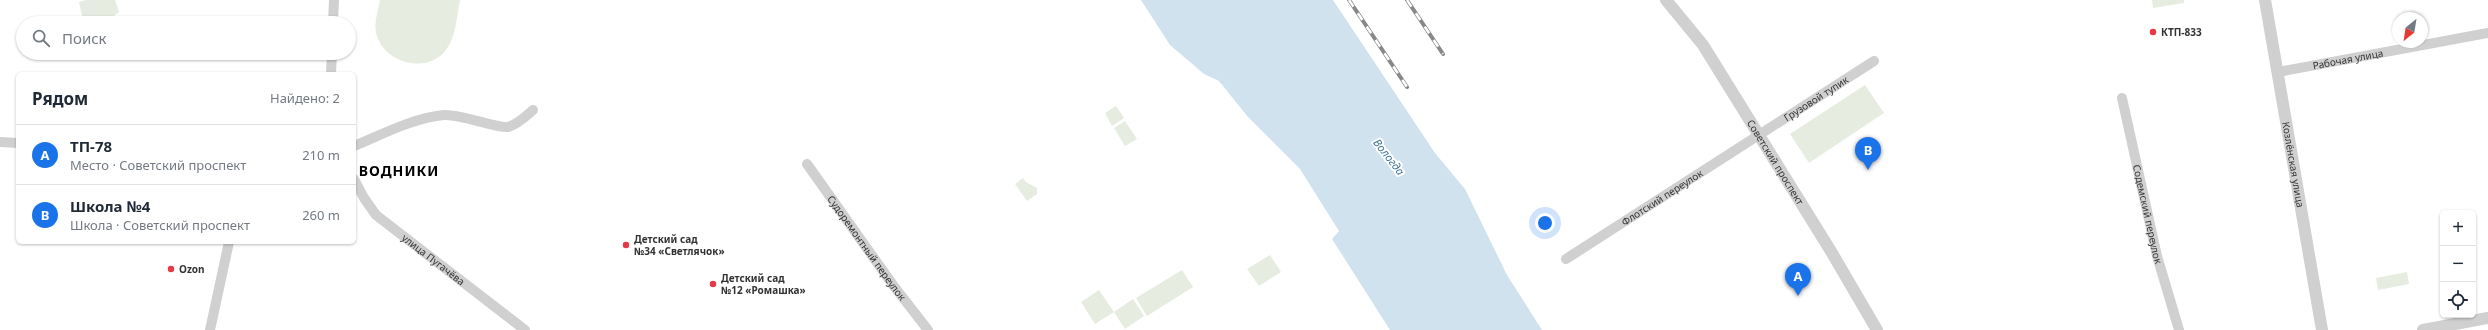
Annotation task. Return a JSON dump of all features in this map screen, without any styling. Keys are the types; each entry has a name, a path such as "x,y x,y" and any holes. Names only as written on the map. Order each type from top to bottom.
{"street":[{"path":"333,16 334,0"},
{"name":"Советский проспект","path":"1666,0 1703,45 1758,136 1832,253 1877,330"},
{"name":"Козлёнская улица","path":"2265,0 2322,330"},
{"name":"Рабочая улица","path":"2278,72 2488,33"},
{"path":"331,72 332,60"},
{"name":"Грузовой тупик","path":"1758,136 1874,61"},
{"name":"Содемский переулок","path":"2122,98 2157,256 2179,330"},
{"path":"356,145 412,122 445,115 469,117 506,127 520,121 533,110"},
{"name":"Флотский переулок","path":"1566,259 1758,136"},
{"path":"0,142 16,143"},
{"name":"Судоремонтный переулок","path":"807,164 893,285 928,330"},
{"name":"улица Пугачёва","path":"356,183 364,198 376,215 525,330"},
{"path":"210,330 229,244"},
{"path":"2423,330 2488,318"}],"shaded area":[{"path":"86,0 115,0 119,12 114,16 82,16 79,2"},
{"path":"380,0 460,0 454,32 446,50 429,62 419,64 398,59 389,53 382,46 376,32 376,18"},
{"path":"2152,0 2184,0 2184,3 2153,8"},
{"path":"1865,85 1884,113 1809,163 1790,134"},
{"path":"1116,106 1124,118 1112,126 1105,113"},
{"path":"1125,121 1137,139 1125,146 1114,128"},
{"path":"1023,178 1026,182 1037,188 1037,194 1027,201 1015,184"},
{"path":"1270,255 1281,272 1259,286 1247,269"},
{"path":"1182,270 1193,287 1147,316 1136,298"},
{"path":"2407,272 2409,284 2378,290 2376,278"},
{"path":"1099,290 1114,312 1095,324 1081,302"},
{"path":"1133,299 1144,316 1125,329 1114,312"}],"water":[{"name":"Вологда","path":"1141,0 1333,0 1435,153 1465,189 1507,275 1542,330 1390,330 1332,239 1339,231 1300,169 1248,117 1219,81 1204,74 1170,45"}],"railway":[{"path":"1349,0 1407,87"},
{"path":"1407,0 1443,54"}],"place":[{"name":"КТП-833","path":"2153,32"},
{"name":"Школа №4","path":"1868,170"},
{"name":"Детский сад №34 «Светлячок»","path":"626,245"},
{"name":"Ozon","path":"171,269"},
{"name":"Детский сад №12 «Ромашка»","path":"713,284"},
{"name":"ТП-78","path":"1798,296"}],"district":[{"name":"ВОДНИКИ","path":"399,171"}]}
